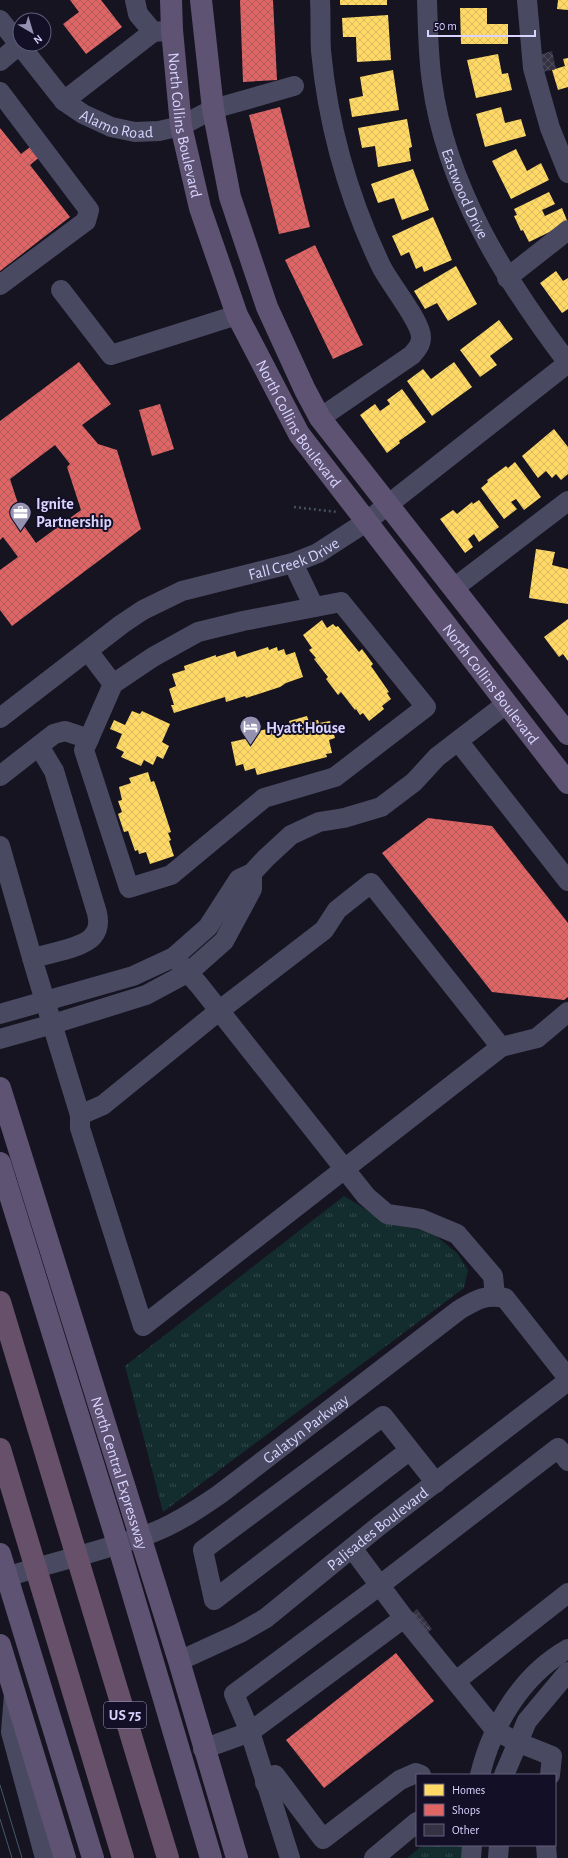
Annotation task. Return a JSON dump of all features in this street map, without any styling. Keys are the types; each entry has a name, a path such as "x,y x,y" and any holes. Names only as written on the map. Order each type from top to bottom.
{"highway":[{"name":"US 75","path":"0,1302 168,1858"},
{"name":"US 75","path":"0,1449 123,1858"}],"main road":[{"name":"North Collins Boulevard","path":"171,0 162,31 181,126 200,208 237,316 299,434 568,783"},
{"name":"North Collins Boulevard","path":"200,0 213,109 230,197 267,307 305,390 320,418 568,734"},
{"path":"237,316 267,307"},
{"path":"506,704 530,686"},
{"name":"North Central Expressway","path":"0,1088 179,1662 237,1858"},
{"path":"0,1163 118,1544 211,1858"},
{"path":"0,1554 4,1578 93,1858"},
{"path":"0,1645 65,1858"}],"street":[{"path":"64,101 162,31 138,14 135,0"},
{"path":"320,0 321,51 334,133 354,200 381,267 416,323 421,335 419,346 412,355 320,418"},
{"name":"Eastwood Drive","path":"427,0 432,82 441,125 457,176 492,252 507,278 544,332 568,363"},
{"path":"527,0 533,68 550,128 568,173"},
{"name":"Alamo Road","path":"0,20 12,36"},
{"path":"0,61 12,51"},
{"name":"Alamo Road","path":"25,52 64,101 83,114 111,127 135,132 159,131 181,126 213,109 294,86"},
{"path":"0,92 89,210 86,221 0,285"},
{"path":"507,278 568,230"},
{"path":"61,290 111,355 237,316"},
{"name":"Fall Creek Drive","path":"0,718 143,610 182,592 293,563 318,553 366,522 568,363"},
{"path":"454,588 568,501"},
{"path":"293,563 314,607"},
{"path":"341,602 426,707 335,777 264,798 171,875 129,888 84,750 114,684 154,657 198,632 243,621 314,607 341,602"},
{"path":"88,651 114,684"},
{"path":"0,1014 133,976 174,956 208,927 238,878 252,873 291,835 319,822 344,818 381,807 414,782 437,757 506,704"},
{"path":"0,776 54,734 65,731 89,739"},
{"path":"458,741 568,881"},
{"path":"32,958 88,941 97,931 99,924 98,913 54,771 39,746"},
{"path":"0,846 32,958 80,1115 80,1128 143,1326 501,1047 537,1038 568,1012"},
{"path":"0,1039 146,995 189,972 224,941 252,890 252,873"},
{"path":"80,1115 103,1105 220,1010 324,930 337,910 371,883 501,1047"},
{"path":"174,956 220,1010 366,1196 387,1214 421,1219 457,1234 493,1276 495,1296 505,1298 568,1378"},
{"name":"Galatyn Parkway","path":"4,1578 149,1534 177,1522 220,1494 459,1310 480,1298 495,1296"},
{"name":"Palisades Boulevard","path":"179,1662 240,1633 266,1618 352,1548 568,1381"},
{"path":"410,1450 214,1600 203,1550 383,1416 410,1450 436,1483"},
{"path":"290,1858 250,1732 234,1694 379,1586 558,1448 568,1461"},
{"path":"352,1548 404,1618 496,1730 517,1742 552,1756 550,1774"},
{"path":"456,1681 568,1593"},
{"path":"204,1749 250,1732 404,1618"},
{"path":"480,1774 496,1730 517,1696 536,1673 556,1656 568,1649"},
{"path":"504,1774 527,1720 568,1672"},
{"path":"14,1692 11,1732 45,1858"},
{"path":"265,1782 275,1776 323,1839 400,1780 416,1773 418,1774"},
{"path":"374,1858 416,1823"},
{"path":"471,1858 472,1846"},
{"path":"498,1846 498,1858"},
{"path":"546,1846 547,1858"}],"path":[{"path":"294,507 340,512"}],"green space":[{"path":"344,1196 390,1224 431,1232 457,1253 468,1270 464,1288 163,1512 125,1366"},
{"path":"422,1846 464,1846 464,1858 407,1858"}],"building: Homes":[{"path":"340,0 387,0 387,5 340,5"},
{"path":"558,0 568,0 568,10 557,9"},
{"path":"460,8 487,8 487,24 508,24 508,44 461,44"},
{"path":"388,15 391,60 357,62 356,37 343,37 342,18"},
{"path":"498,54 502,74 508,73 512,90 476,98 467,60"},
{"path":"568,58 568,87 558,90 552,70 565,66 563,59"},
{"path":"393,70 399,110 352,117 349,99 363,96 360,77"},
{"path":"501,107 505,123 521,119 526,136 485,147 476,114"},
{"path":"407,119 412,147 409,148 411,161 378,167 375,146 362,148 358,128"},
{"path":"516,149 527,171 541,163 549,180 511,199 492,161"},
{"path":"413,169 429,210 402,220 394,198 378,203 371,184"},
{"path":"549,192 555,204 542,210 545,216 562,208 568,223 529,242 523,230 521,231 514,216 517,215 514,209"},
{"path":"433,217 452,260 424,272 422,266 416,269 409,252 401,256 392,236"},
{"path":"456,266 477,304 448,321 437,303 425,309 414,291"},
{"path":"556,271 563,281 568,278 568,309 562,313 540,283"},
{"path":"499,320 513,339 490,356 497,365 480,377 460,350"},
{"path":"454,362 472,387 432,416 407,381 423,369 431,379"},
{"path":"402,389 426,422 399,441 400,443 387,453 360,415 375,404 380,411 390,404 387,400"},
{"path":"554,429 568,447 568,474 561,480 556,474 552,478 546,471 538,478 522,456"},
{"path":"515,462 541,497 524,510 516,499 511,502 517,509 504,519 481,488 488,482 487,480 506,466 508,468"},
{"path":"479,500 499,527 479,542 474,534 468,539 473,547 465,553 440,519 453,510 457,514 472,502 473,504"},
{"path":"536,549 555,552 552,565 568,569 568,604 529,598"},
{"path":"568,619 568,661 563,654 559,657 544,637"},
{"path":"322,620 327,628 333,624 336,627 338,626 359,652 362,649 373,664 371,666 389,692 387,693 391,699 382,706 384,709 369,721 363,713 360,715 356,709 355,710 341,692 338,695 326,679 328,677 314,659 316,658 309,650 312,648 303,635"},
{"path":"268,647 269,650 277,647 278,651 284,649 286,655 295,652 303,677 286,683 280,687 246,698 245,696 226,702 225,697 174,713 171,705 174,705 169,689 176,686 172,674 185,670 184,666 216,655 216,657 235,651 237,657"},
{"path":"132,711 140,714 142,711 170,724 162,742 169,746 163,759 157,756 153,765 144,760 141,766 121,757 124,752 116,748 122,734 110,729 114,720 125,725"},
{"path":"307,716 309,722 318,720 319,723 330,721 335,738 329,740 332,753 326,754 327,757 257,775 255,768 245,771 243,764 236,766 231,742 249,738 248,734 257,731 290,725 289,721"},
{"path":"148,772 151,782 154,781 171,832 168,833 171,840 169,841 174,856 150,864 146,852 139,854 138,850 135,851 128,831 124,832 118,814 122,812 118,801 122,800 119,787 131,783 129,778"}],"building: Shops":[{"path":"70,0 101,0 122,27 86,54 63,24 79,12"},
{"path":"240,0 273,0 277,80 243,82"},
{"path":"280,107 310,227 279,234 249,115"},
{"path":"0,128 21,154 34,144 42,155 30,165 70,217 0,271"},
{"path":"315,245 363,345 333,359 285,260"},
{"path":"79,362 111,404 82,425 98,444 117,450 141,529 12,626 0,610 0,570 18,557 3,537 0,540 0,421","holes":["55,445 70,464 67,467 81,510 36,543 22,523 24,522 10,479"]},
{"path":"160,404 174,449 152,456 139,410"},
{"path":"428,818 492,826 568,923 568,997 564,1000 492,992 382,853"},
{"path":"396,1653 434,1701 324,1788 286,1740"}],"building: Other":[{"path":"552,51 556,69 543,72 539,55"},
{"path":"417,1609 432,1629 413,1644 399,1624"}],"tram line":[{"path":"0,1785 22,1858"},
{"path":"0,1819 12,1858"}],"place":[{"name":"Ignite Partnership","path":"21,532"},
{"name":"Hyatt House","path":"250,746"}]}
